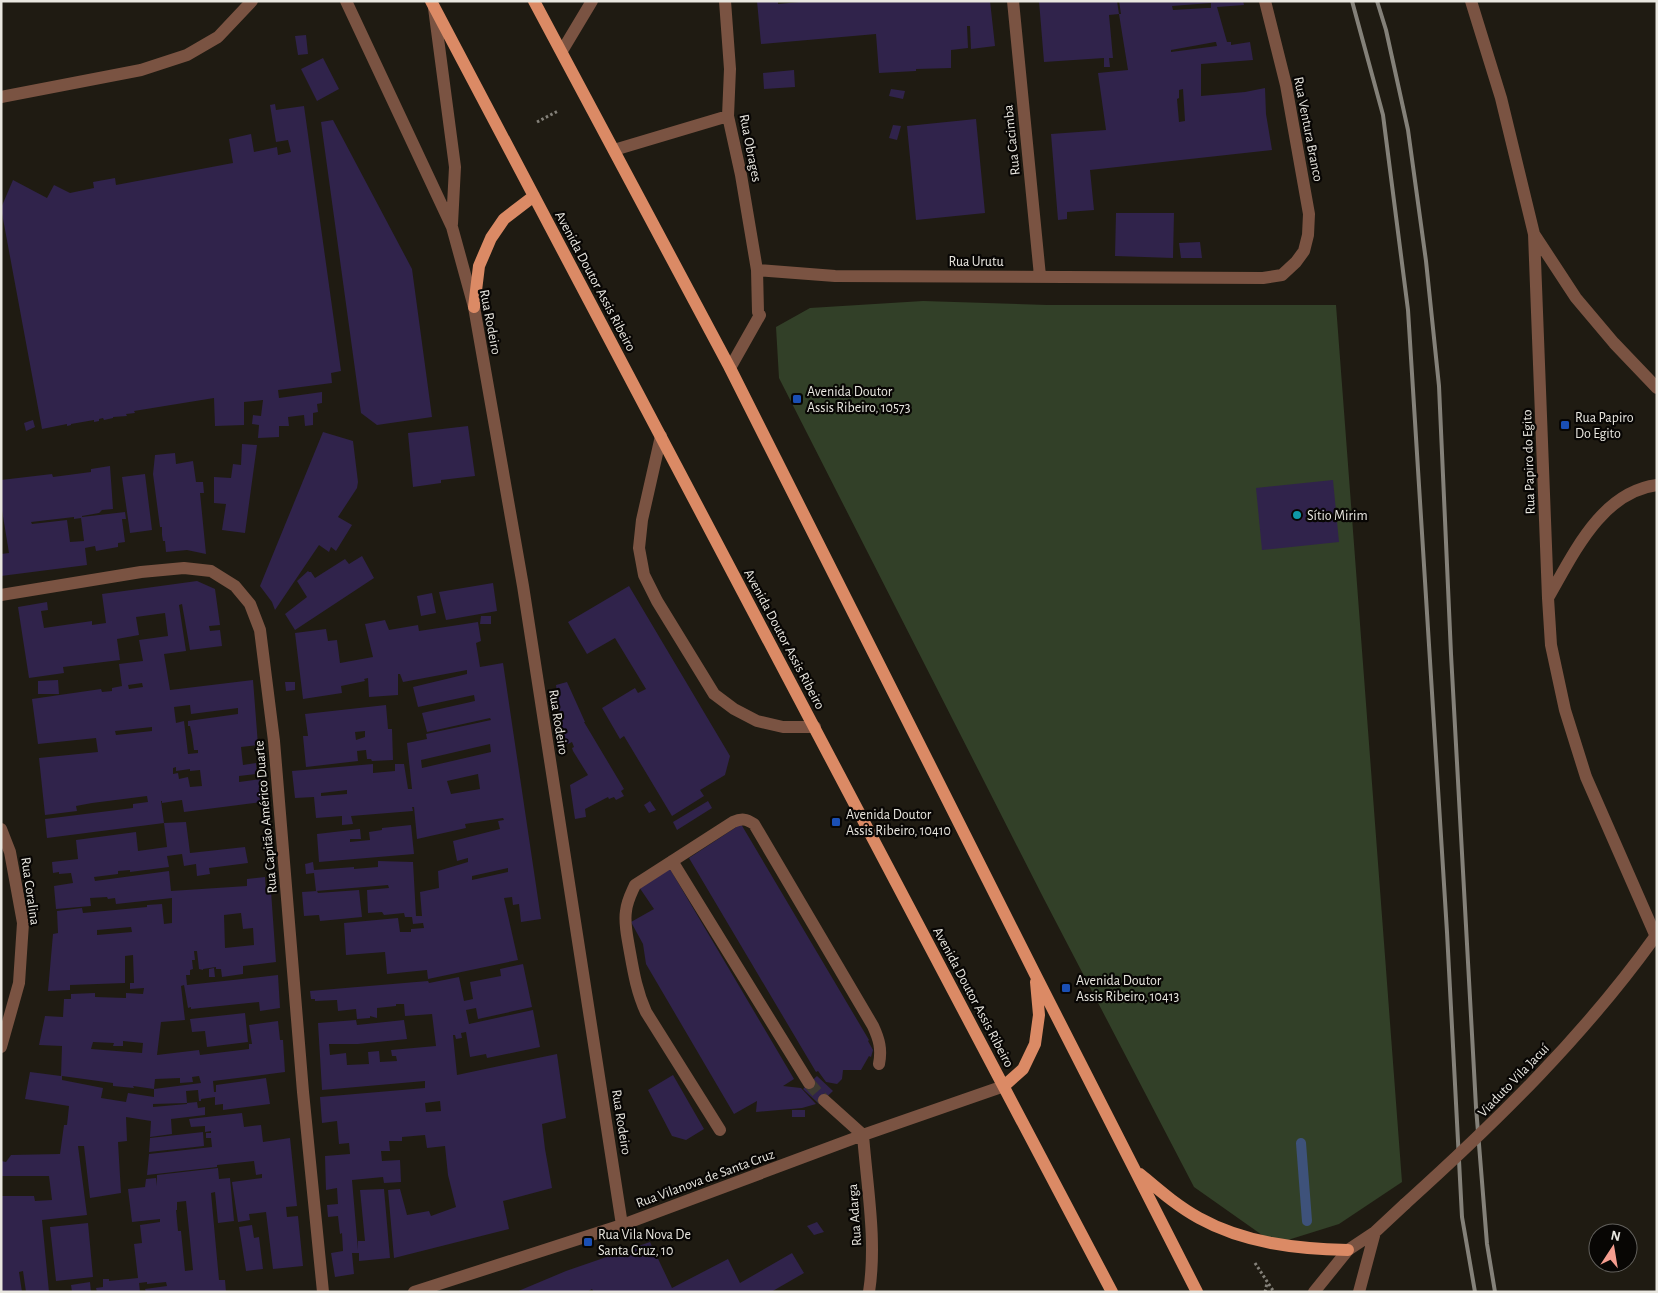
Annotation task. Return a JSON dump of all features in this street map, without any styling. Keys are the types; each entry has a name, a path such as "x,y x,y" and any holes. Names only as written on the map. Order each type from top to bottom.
{"main road":[{"path":"534,1 730,368 1197,1292"},
{"name":"Avenida Doutor Assis Ribeiro","path":"432,4 1112,1292"},
{"path":"474,308 479,266 491,238 504,219 534,196"},
{"path":"1004,1086 1023,1069 1035,1044 1039,1015 1036,976"},
{"path":"1134,1169 1168,1198 1199,1218 1237,1234 1275,1244 1314,1249 1348,1250"}],"street":[{"path":"1,97 141,70 187,55 218,37 252,1"},
{"name":"Rua Rodeiro","path":"346,1 452,227 474,308 523,586 622,1224"},
{"path":"562,51 592,1"},
{"name":"Rua Obrages","path":"725,1 730,69 728,116 741,175 756,270"},
{"name":"Rua Cacimba","path":"1013,1 1040,276"},
{"name":"Rua Ventura Branco","path":"1264,1 1286,85 1309,214 1308,235 1304,250 1296,262"},
{"name":"Rua Papiro do Egito","path":"1471,1 1501,98 1534,234 1548,598 1552,645 1565,710 1586,777 1650,917 1657,939"},
{"name":"Rua Rodeiro","path":"432,4 455,167 452,227"},
{"path":"614,150 728,116"},
{"path":"1534,234 1576,298 1614,343 1657,388"},
{"name":"Rua Urutu","path":"756,270 835,276 1263,278 1282,275 1296,262"},
{"path":"730,368 760,315 758,312 756,270"},
{"path":"661,436 642,520 639,548 644,575 657,601 714,694 734,709 757,721 783,727 815,727"},
{"path":"1548,598 1581,543 1599,518 1613,504 1633,491 1657,485"},
{"name":"Rua Capitão Américo Duarte","path":"1,595 141,572 184,568 211,571 235,586 250,604 260,630 274,741 301,1072 322,1292"},
{"path":"720,1130 646,1012 639,997 634,981 625,926 628,898 635,885 733,822 741,819 748,820 754,824 873,1026 879,1039 881,1052 879,1064"},
{"name":"Rua Coralina","path":"1,829 10,852 23,923 19,983 1,1047"},
{"path":"672,861 809,1083"},
{"name":"Viaduto Vila Jacuí","path":"1375,1232 1473,1143 1522,1094 1588,1024 1657,934"},
{"name":"Rua Vilanova de Santa Cruz","path":"414,1292 622,1224 862,1135 1004,1086"},
{"path":"824,1100 862,1135"},
{"name":"Rua Adarga","path":"862,1135 871,1228 872,1270 869,1292"},
{"path":"1314,1292 1348,1250 1375,1232"},
{"path":"1359,1292 1375,1232"}],"path":[{"path":"537,122 558,111"},
{"path":"1265,1292 1268,1282 1274,1292"}],"green space":[{"name":"Sítio Mirim","path":"923,301 1047,305 1336,305 1402,1182 1339,1224 1275,1244 1194,1187 1044,899 779,378 776,327 810,308"}],"building":[{"path":"757,1 778,1 778,4 810,1 990,1 995,46 971,49 970,26 967,26 968,48 951,50 951,68 879,73 876,34 761,44"},
{"path":"1039,1 1117,1 1119,14 1109,15 1113,58 1109,58 1110,67 1104,67 1104,58 1044,62"},
{"path":"1119,1 1243,1 1244,5 1217,7 1227,42 1231,42 1231,45 1250,42 1253,60 1201,64 1201,96 1265,88 1266,114 1272,150 1090,170 1094,210 1067,212 1067,219 1058,220 1051,134 1106,130 1098,73 1128,70 1119,14 1121,14","holes":["1211,3 1211,8 1173,10 1172,6","1215,42 1217,46 1171,52 1171,50","1183,89 1185,121 1179,122 1177,99 1179,98 1179,90"]},
{"path":"306,35 308,54 298,55 295,36"},
{"path":"323,58 339,89 317,101 301,69"},
{"path":"794,70 795,87 764,89 763,73"},
{"path":"891,89 905,91 903,99 889,96"},
{"path":"275,104 276,110 304,106 341,371 331,373 332,383 278,390 279,398 322,392 322,403 317,404 318,412 313,413 313,425 305,426 304,415 288,417 289,426 279,426 279,437 258,438 259,425 252,424 253,415 261,416 263,400 244,402 244,425 215,426 214,398 134,411 135,413 126,414 127,416 104,420 103,418 94,422 94,420 42,429 1,208 13,180 47,198 54,185 70,193 94,188 93,182 115,178 116,185 233,163 229,139 251,134 254,152 277,147 278,155 291,152 288,140 276,142 270,105"},
{"path":"976,119 985,213 916,220 907,126"},
{"path":"333,120 412,269 432,417 377,425 361,413 321,122"},
{"path":"893,125 901,126 897,140 889,138"},
{"path":"1116,213 1174,213 1173,258 1115,256"},
{"path":"1200,242 1202,258 1181,258 1179,243"},
{"path":"33,420 35,427 26,431 24,423"},
{"path":"468,426 475,476 441,480 441,483 413,487 408,433"},
{"path":"323,432 353,441 358,482 357,488 338,517 352,525 336,551 331,547 329,552 319,545 275,610 272,602 260,586"},
{"path":"242,444 257,445 245,533 222,530 226,504 214,503 214,477 231,478 233,464 241,465"},
{"path":"175,453 176,464 193,461 196,482 203,482 204,493 200,493 206,554 187,550 166,552 162,527 160,527 153,474 155,455"},
{"path":"110,466 113,509 102,510 99,513 82,517 125,512 126,519 122,519 125,542 118,543 118,547 96,551 95,546 85,548 87,565 1,576 1,554 9,553 1,504 1,480 52,474 53,477 91,472 91,469","holes":["74,517 74,519 81,518 84,541 70,542 67,520 32,524 31,522"]},
{"path":"145,474 152,530 130,533 122,477"},
{"name":"Sítio Mirim","path":"1333,480 1339,542 1262,550 1256,488"},
{"path":"362,556 374,578 295,630 285,614 307,597 297,581 308,571 315,578 345,559 349,564"},
{"path":"197,581 215,589 220,625 209,626 210,631 220,630 222,646 190,650 182,604 179,605 186,651 164,654 170,690 253,680 258,745 241,747 243,765 256,763 257,774 239,776 239,782 261,779 262,802 184,812 182,800 162,803 161,801 164,823 47,838 45,819 133,808 133,804 148,802 147,796 92,803 76,806 77,811 45,815 39,758 98,752 96,738 38,744 32,699 101,689 102,692 112,691 112,688 122,686 119,664 143,661 139,640 168,636 165,613 136,617 139,635 117,639 120,660 63,667 64,673 29,678 18,607 47,602 48,610 41,611 44,628 92,621 92,625 106,623 102,594","holes":["142,683 143,687 129,689 128,685","190,705 191,714 238,708 238,714 188,721 194,750 198,750 198,753 188,754 184,721 176,723 174,707","152,727 152,731 116,735 115,731","176,767 176,771 200,770 202,786 190,787 188,777 179,779 178,773 173,774 173,768"]},
{"path":"493,583 497,611 446,620 439,592"},
{"path":"629,586 730,756 725,775 700,790 704,796 672,816 624,736 620,739 602,708 635,688 638,693 646,689 615,638 587,654 568,622"},
{"path":"432,593 436,613 421,616 417,596"},
{"path":"481,616 491,616 491,624 480,624"},
{"path":"385,620 389,630 418,625 419,631 478,622 481,641 476,643 480,667 503,663 541,919 521,922 519,904 513,905 512,897 504,898 518,960 428,979 427,970 387,974 385,952 346,955 344,923 398,918 400,932 411,932 411,929 424,928 423,923 413,924 412,917 405,917 404,913 384,915 382,912 368,913 367,890 389,888 388,885 316,891 314,873 306,874 305,864 313,862 314,870 378,867 378,861 413,862 416,916 422,916 420,892 439,888 438,871 468,862 468,858 457,861 453,841 500,829 498,821 504,820 503,818 465,824 466,828 417,839 414,807 412,807 413,811 351,816 353,824 342,825 342,816 316,818 314,797 295,798 292,771 373,764 373,773 395,771 395,764 404,764 408,789 412,789 407,743 427,739 426,734 491,720 490,718 427,732 422,713 475,701 474,695 418,707 413,687 467,674 467,670 403,682 400,674 398,674 398,695 369,697 368,678 364,679 365,681 341,686 342,693 303,699 295,633 326,629 328,641 337,640 340,663 373,657 365,624","holes":["490,744 491,752 422,768 421,760","478,774 480,789 451,794 447,781","347,790 347,794 321,796 321,793","508,868 508,872 472,880 472,876"]},
{"path":"58,680 59,694 38,694 38,681"},
{"path":"285,682 295,682 295,690 286,691"},
{"path":"567,682 584,722 624,789 621,791 624,796 616,800 614,797 609,799 608,797 585,809 586,817 575,819 570,785 588,775 573,751 572,742 568,744 563,736 556,685"},
{"path":"386,705 388,729 392,729 393,760 372,761 367,759 366,750 357,751 358,761 306,767 303,736 308,736 305,714","holes":["365,731 365,737 356,740 355,732"]},
{"path":"650,801 656,810 649,813 644,805"},
{"path":"708,801 712,808 677,830 673,822"},
{"path":"186,822 190,853 245,847 248,863 209,868 210,874 197,876 196,864 184,866 182,854 167,856 169,867 130,872 130,870 118,871 118,874 94,877 95,881 169,871 171,891 247,886 247,879 265,877 266,891 271,891 276,962 243,966 243,974 222,977 221,969 216,969 216,967 199,969 197,951 194,951 193,969 190,970 190,975 186,975 187,985 278,975 280,1008 260,1011 259,1002 191,1009 191,1007 188,1008 184,985 181,986 185,1020 161,1022 157,1055 199,1050 200,1055 249,1049 249,1044 252,1044 249,1025 278,1021 280,1040 283,1040 285,1072 213,1081 214,1092 216,1092 216,1085 266,1078 270,1104 223,1110 223,1104 215,1105 215,1097 199,1101 198,1090 186,1091 187,1103 197,1102 198,1108 205,1107 205,1115 171,1119 172,1134 150,1137 151,1121 126,1117 127,1141 118,1142 121,1193 90,1198 84,1146 78,1146 87,1215 42,1220 49,1292 26,1292 23,1271 19,1272 22,1292 1,1292 1,1196 34,1196 35,1201 52,1200 49,1176 2,1176 1,1161 6,1162 11,1155 60,1154 64,1125 67,1125 69,1106 25,1099 30,1072 61,1076 62,1046 39,1045 45,1016 63,1017 64,999 71,999 71,994 95,993 95,997 126,998 126,993 143,994 144,988 130,989 130,983 134,983 133,955 125,956 125,983 70,985 70,990 48,991 53,934 58,933 57,911 82,908 83,913 162,904 164,924 172,923 172,898 116,904 115,898 90,898 91,906 56,909 54,886 73,883 71,873 53,873 52,862 78,859 76,840 136,832 138,851 167,847 164,823","holes":["241,913 243,929 253,928 254,945 225,948 224,915","131,927 132,932 97,935 97,930","123,1041 143,1043 142,1053 91,1049 93,1042 114,1043 113,1046 123,1046","62,1076 113,1083 113,1086 154,1089 154,1097 128,1093 126,1102 101,1098 103,1088 62,1080","199,1076 201,1083 154,1089 155,1079 180,1078 180,1083 193,1082 192,1077","153,1104 187,1104 153,1107"]},
{"path":"741,824 869,1040 873,1050 871,1057 869,1056 861,1070 843,1070 842,1079 837,1084 826,1082 818,1071 816,1072 689,858"},
{"path":"411,825 414,854 319,862 317,834 360,829 361,839 350,839 350,842 370,840 369,832 382,830 382,828"},
{"path":"670,869 794,1079 783,1086 801,1088 816,1104 802,1108 756,1112 757,1101 734,1114 646,964 643,944 631,922 654,909 639,887"},
{"path":"359,890 362,917 320,921 319,915 304,916 302,892 317,891 318,893"},
{"path":"523,964 532,1007 478,1019 476,1008 466,1010 469,1024 533,1010 540,1047 487,1058 486,1054 470,1057 466,1032 461,1033 462,1038 456,1039 455,1035 453,1035 457,1075 557,1054 566,1118 542,1124 552,1188 503,1201 509,1229 394,1258 388,1190 400,1189 407,1215 429,1211 431,1216 456,1207 448,1175 445,1146 427,1148 425,1135 402,1137 402,1141 389,1141 390,1151 381,1151 382,1161 400,1160 401,1182 384,1183 383,1177 352,1180 358,1250 358,1241 365,1241 360,1190 384,1189 390,1258 359,1261 359,1253 352,1253 354,1274 335,1277 331,1253 343,1251 342,1233 340,1234 338,1216 328,1217 327,1205 338,1204 337,1188 326,1190 325,1156 350,1154 349,1143 339,1144 337,1121 322,1123 320,1097 425,1088 425,1081 322,1090 318,1023 356,1020 357,1025 404,1020 407,1039 358,1044 329,1044 330,1055 346,1053 347,1065 369,1064 368,1052 379,1051 380,1062 397,1061 396,1056 392,1056 391,1050 436,1046 432,1014 405,1016 404,1004 396,1004 396,1006 377,1008 377,1018 370,1016 370,1018 357,1019 356,1009 338,1011 337,1000 315,1001 315,999 311,999 310,991 428,981 429,983 459,977 464,1001 473,999 470,982 501,976 500,969","holes":["440,1101 441,1111 426,1112 425,1103"]},
{"path":"214,968 215,977 209,977 209,969"},
{"path":"245,1013 248,1042 207,1047 205,1031 192,1032 190,1019"},
{"path":"673,1075 704,1129 686,1140 672,1136 648,1090"},
{"path":"817,1076 833,1091 819,1104 803,1089"},
{"path":"792,1110 805,1110 805,1117 792,1117"},
{"path":"242,1113 244,1127 261,1125 263,1142 290,1138 297,1206 286,1207 287,1217 298,1216 303,1266 273,1269 266,1212 249,1214 250,1220 238,1222 232,1182 262,1178 262,1174 256,1175 254,1161 147,1175 149,1154 212,1147 211,1138 206,1138 206,1133 211,1133 211,1131 205,1132 205,1126 191,1127 189,1119"},
{"path":"203,1132 204,1146 149,1152 150,1138"},
{"path":"218,1168 219,1179 230,1178 234,1221 218,1223 215,1192 211,1193 219,1280 225,1280 226,1292 146,1292 145,1289 167,1286 166,1282 147,1284 147,1282 139,1283 140,1292 97,1292 96,1288 103,1287 103,1279 109,1279 109,1281 138,1278 134,1244 142,1243 140,1225 160,1222 160,1219 132,1222 128,1189 145,1187 146,1179 156,1178 157,1186 157,1175","holes":["186,1201 193,1270 185,1271 181,1231 178,1231 177,1202"]},
{"path":"817,1222 824,1232 814,1235 807,1226"},
{"path":"88,1223 93,1277 56,1281 50,1227"},
{"path":"252,1225 254,1238 259,1237 263,1269 246,1271 239,1227"},
{"path":"650,1242 672,1288 728,1259 740,1283 792,1253 804,1273 771,1292 594,1292 592,1289 587,1292 516,1292 566,1271"},
{"path":"90,1282 91,1292 72,1292 71,1285"}],"waterway":[{"path":"1301,1143 1307,1221"}],"tunnel":[{"path":"809,1083 824,1100"}],"railway":[{"path":"1352,1 1383,115 1408,310 1447,932 1462,1217 1475,1292"},
{"path":"1377,1 1386,30 1408,130 1426,261 1439,386 1451,654 1476,1107 1487,1244 1495,1292"}],"place":[{"name":"Avenida Doutor Assis Ribeiro, 10573","path":"797,399"},
{"name":"Rua Papiro Do Egito","path":"1565,425"},
{"name":"Sítio Mirim","path":"1297,515"},
{"name":"Avenida Doutor Assis Ribeiro, 10410","path":"836,822"},
{"name":"Avenida Doutor Assis Ribeiro, 10413","path":"1066,988"},
{"name":"Rua Vila Nova De Santa Cruz, 10","path":"588,1242"}]}
